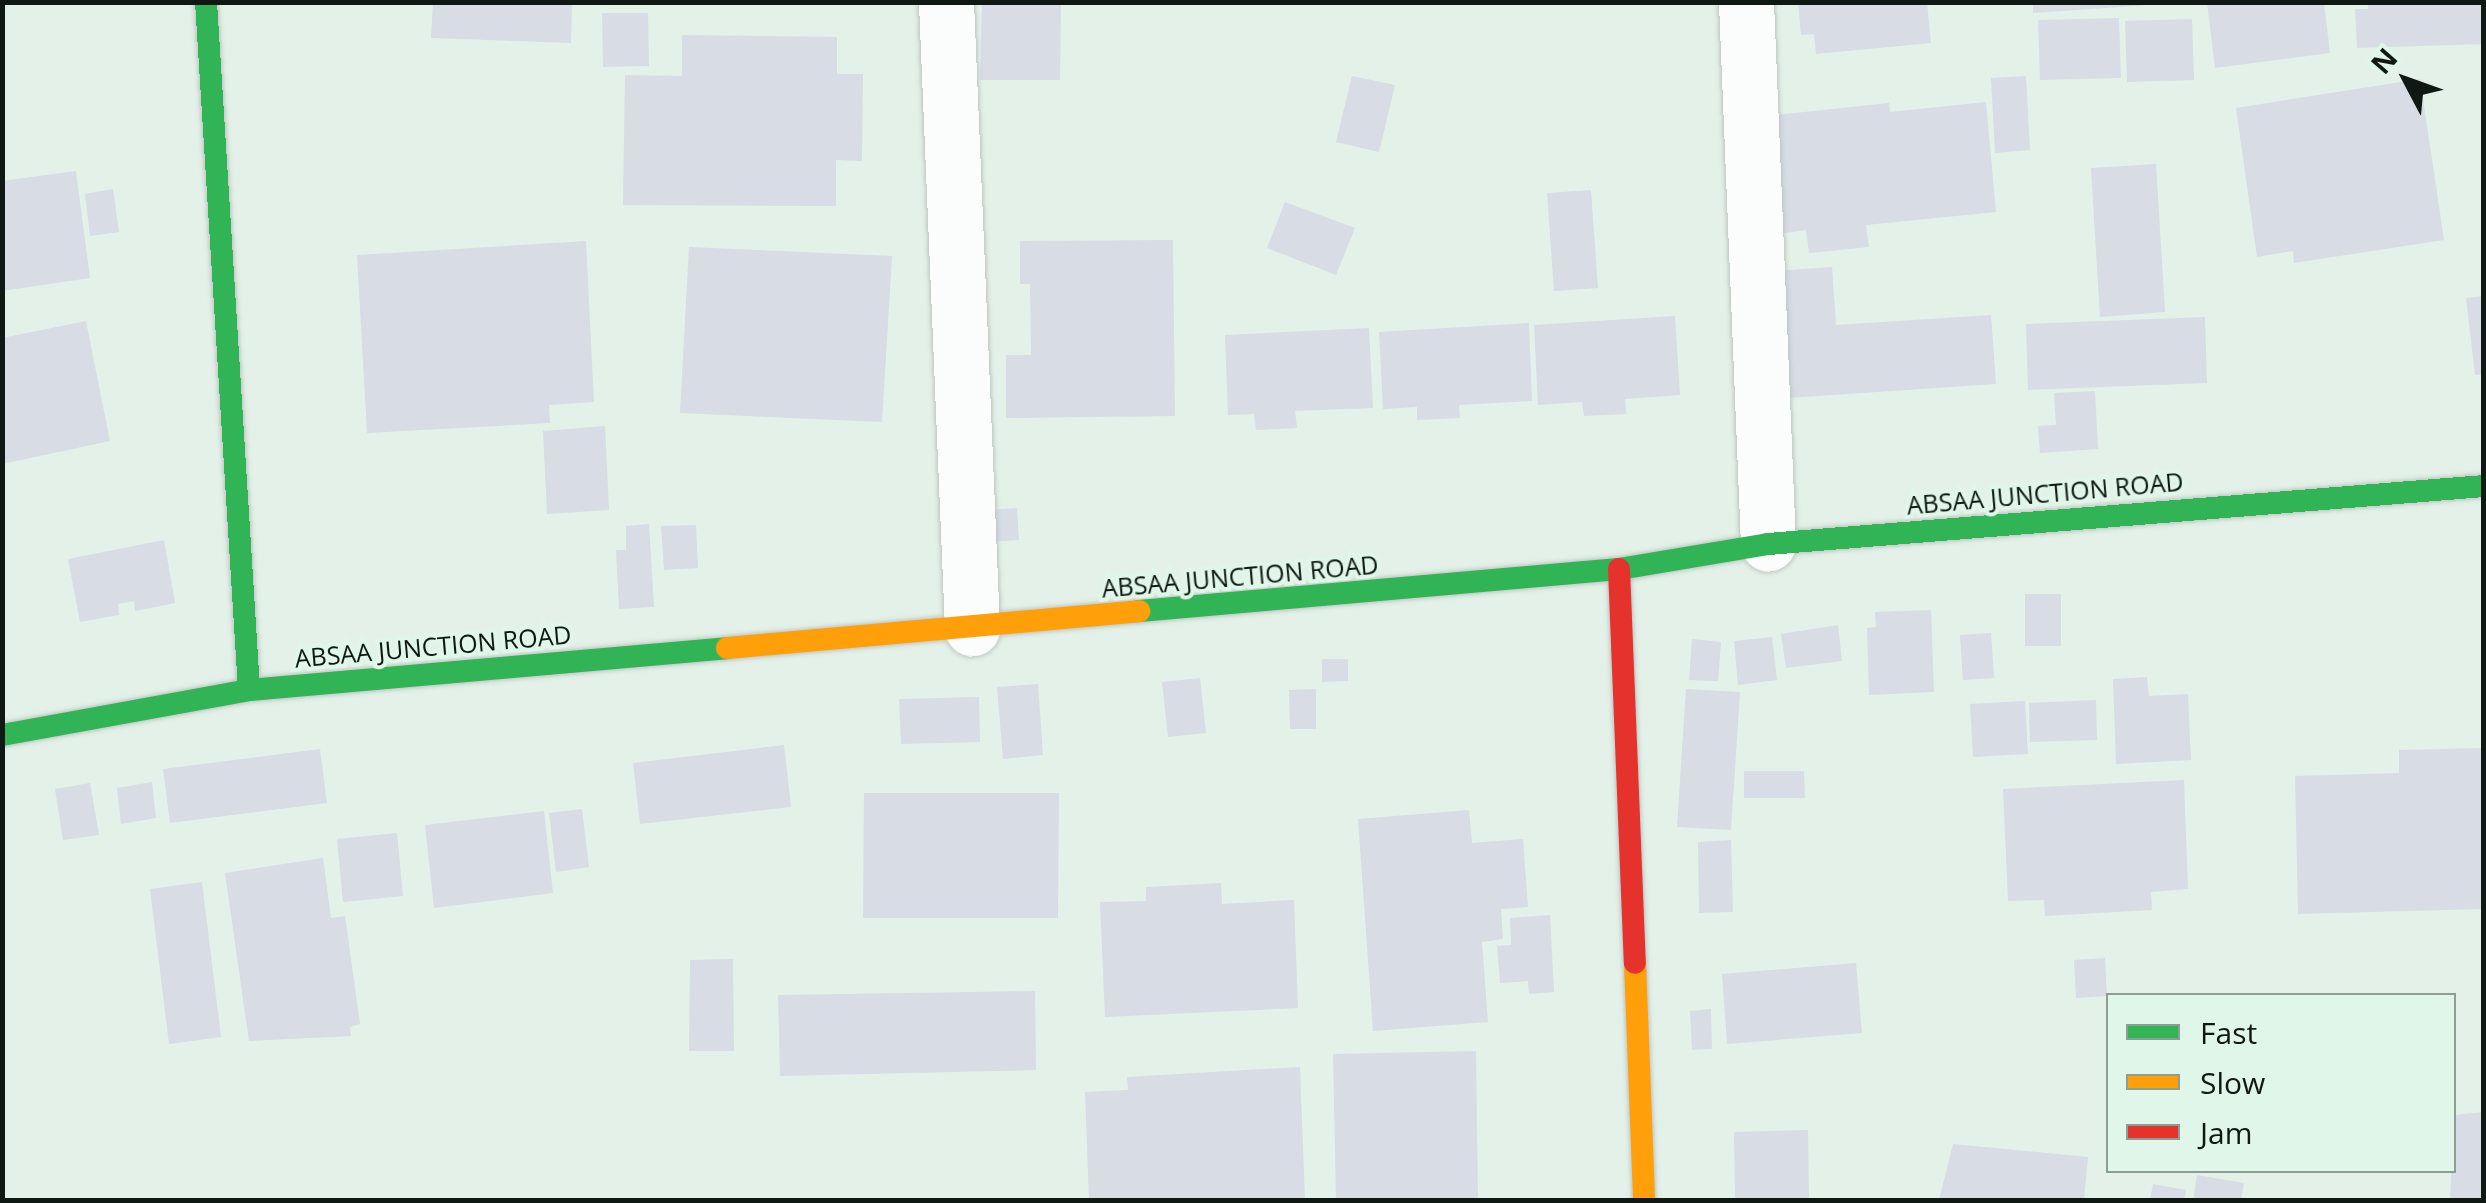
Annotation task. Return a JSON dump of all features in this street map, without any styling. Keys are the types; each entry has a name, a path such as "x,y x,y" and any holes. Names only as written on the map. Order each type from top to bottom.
{"street":[{"path":"206,2 249,690"},
{"path":"946,2 972,628"},
{"path":"1746,2 1768,544"},
{"name":"ABSAA JUNCTION ROAD","path":"2,735 249,690 1619,569 1768,544 2484,486"},
{"path":"1619,569 1644,1200"}],"building":[{"path":"433,2 572,2 571,43 431,38"},
{"path":"982,2 1061,2 1060,80 980,80"},
{"path":"1798,2 1927,2 1931,43 1816,54 1814,34 1801,35"},
{"path":"2033,2 2147,2 2148,5 2033,13"},
{"path":"2207,2 2324,2 2330,53 2215,68"},
{"path":"2368,2 2484,2 2484,44 2357,48 2355,9 2368,9"},
{"path":"602,13 648,13 649,66 603,67"},
{"path":"2119,18 2121,78 2040,80 2038,20"},
{"path":"2192,19 2194,80 2127,82 2125,21"},
{"path":"682,35 837,37 837,74 863,74 862,161 836,160 836,206 623,205 625,75 682,76"},
{"path":"1352,76 1395,85 1379,152 1336,142"},
{"path":"2026,76 2030,150 1995,153 1991,78"},
{"path":"2420,79 2444,240 2294,263 2293,251 2257,257 2236,108"},
{"path":"1986,102 1996,212 1866,225 1869,247 1809,253 1806,230 1778,234 1767,116 1889,103 1890,112"},
{"path":"2156,164 2165,312 2100,317 2091,168"},
{"path":"76,171 90,278 2,291 2,181"},
{"path":"113,189 119,232 90,236 85,194"},
{"path":"1591,190 1598,288 1554,291 1547,193"},
{"path":"1285,202 1355,228 1336,275 1267,248"},
{"path":"1173,240 1175,416 1006,418 1006,355 1031,355 1030,284 1020,284 1020,241"},
{"path":"586,241 594,402 549,405 550,423 367,433 357,255"},
{"path":"689,247 892,256 882,422 680,413"},
{"path":"1832,267 1836,325 1991,315 1996,384 1788,398 1762,272"},
{"path":"2484,296 2484,374 2475,375 2466,298"},
{"path":"1675,316 1680,395 1625,399 1626,414 1584,416 1582,402 1538,405 1534,325"},
{"path":"2205,317 2207,383 2028,390 2026,324"},
{"path":"86,321 110,441 2,464 2,338"},
{"path":"1529,323 1532,401 1459,405 1460,418 1417,420 1417,407 1383,409 1379,332"},
{"path":"1369,328 1373,408 1295,411 1297,428 1256,430 1254,414 1228,415 1225,335"},
{"path":"2095,391 2098,449 2040,453 2038,426 2056,425 2054,393"},
{"path":"605,426 609,510 547,514 543,431"},
{"path":"1017,508 1019,540 989,542 988,510"},
{"path":"649,524 654,607 619,609 616,550 626,550 626,526"},
{"path":"696,525 698,568 664,570 661,526"},
{"path":"164,540 175,603 135,611 134,601 118,604 119,615 80,622 68,559"},
{"path":"2025,594 2061,594 2061,646 2025,646"},
{"path":"1931,610 1934,692 1869,695 1867,628 1876,627 1875,612"},
{"path":"1838,625 1842,661 1786,668 1781,634"},
{"path":"1991,633 1994,678 1963,680 1960,635"},
{"path":"1772,637 1777,680 1738,685 1734,641"},
{"path":"1692,639 1721,642 1718,681 1689,680"},
{"path":"1322,659 1348,659 1348,681 1322,682"},
{"path":"2147,677 2149,696 2188,694 2191,760 2116,764 2113,679"},
{"path":"1200,678 1206,733 1168,737 1162,682"},
{"path":"1038,684 1043,755 1003,759 997,687"},
{"path":"1316,689 1316,729 1290,729 1289,690"},
{"path":"1686,689 1740,692 1731,830 1677,827"},
{"path":"979,697 980,742 901,744 899,699"},
{"path":"2096,700 2097,740 2030,742 2029,703"},
{"path":"2025,701 2028,754 1973,757 1970,704"},
{"path":"784,745 791,807 640,824 633,763"},
{"path":"2484,748 2484,909 2298,914 2295,776 2399,773 2399,750"},
{"path":"320,749 327,803 170,823 163,769"},
{"path":"1744,771 1804,771 1805,798 1744,798"},
{"path":"2184,780 2188,889 2151,892 2152,910 2045,916 2044,900 2008,901 2003,789"},
{"path":"152,782 156,818 121,824 117,788"},
{"path":"90,783 99,835 63,840 55,789"},
{"path":"864,793 1059,793 1058,918 863,918"},
{"path":"582,809 589,867 556,872 549,813"},
{"path":"1469,810 1472,843 1523,839 1528,907 1501,909 1503,939 1482,942 1488,1022 1373,1031 1358,819"},
{"path":"544,811 553,893 434,908 425,825"},
{"path":"397,833 403,896 343,902 337,839"},
{"path":"1731,840 1733,912 1699,913 1698,842"},
{"path":"323,858 331,918 345,916 360,1024 350,1027 351,1036 249,1041 225,873"},
{"path":"202,882 221,1037 169,1044 150,889"},
{"path":"1221,883 1222,904 1294,900 1298,1008 1105,1017 1100,902 1146,901 1146,887"},
{"path":"1550,915 1554,992 1529,994 1528,981 1500,983 1497,946 1511,945 1510,918"},
{"path":"2105,958 2106,996 2076,998 2074,960"},
{"path":"733,959 734,1051 689,1051 690,960"},
{"path":"1856,963 1862,1033 1727,1044 1722,974"},
{"path":"1035,991 1036,1070 780,1076 778,995"},
{"path":"1711,1009 1712,1049 1692,1050 1690,1011"},
{"path":"1476,1051 1478,1200 1336,1200 1333,1054"},
{"path":"1300,1067 1305,1200 1089,1200 1085,1092 1128,1090 1127,1077"},
{"path":"2484,1112 2484,1200 2450,1200 2451,1173 2456,1173 2456,1115"},
{"path":"1808,1130 1809,1200 1735,1200 1734,1132"},
{"path":"1953,1144 2088,1157 2084,1200 1939,1200"},
{"path":"2197,1175 2244,1183 2241,1200 2193,1200"},
{"path":"2153,1184 2186,1190 2184,1200 2150,1200"}],"traffic: fast":[{"path":"206,2 249,690"},
{"path":"1139,611 1619,569 1768,544 2484,486"},
{"path":"2,735 249,690 727,648"}],"traffic: slow":[{"path":"727,648 1139,611"},
{"path":"1635,963 1644,1200"}],"traffic: jam":[{"path":"1619,569 1635,963"}]}
